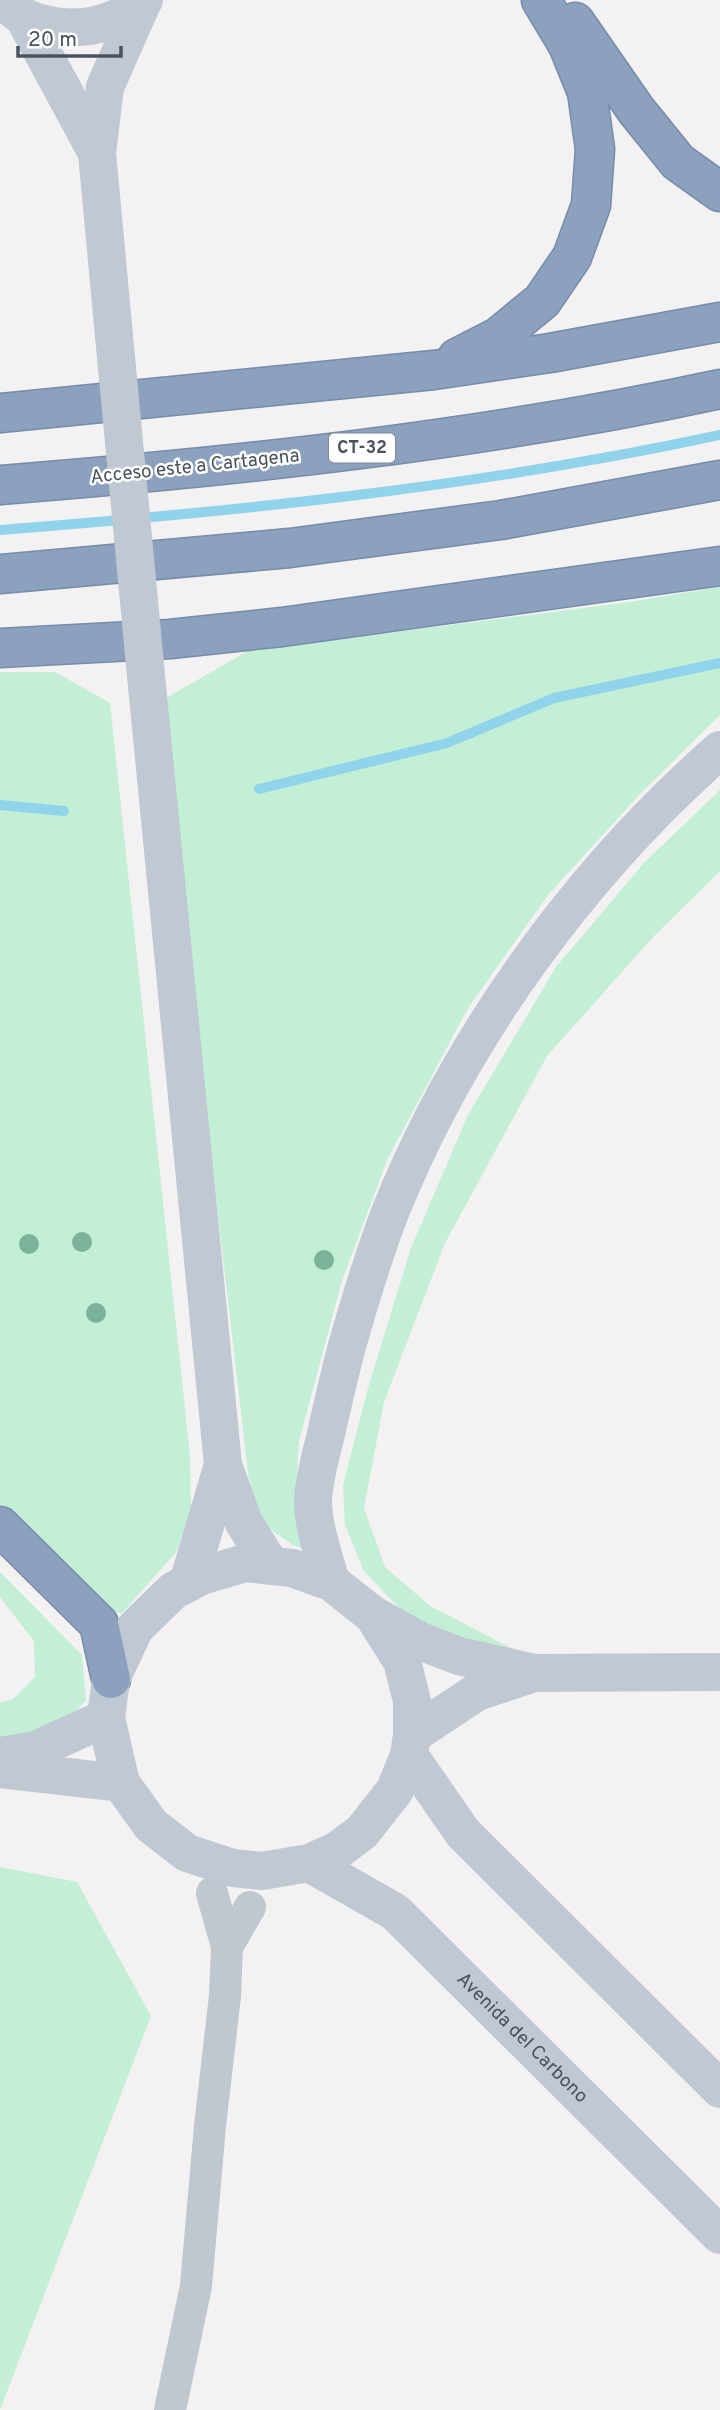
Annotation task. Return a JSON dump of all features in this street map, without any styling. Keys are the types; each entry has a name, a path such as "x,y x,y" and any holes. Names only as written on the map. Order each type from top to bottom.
{"highway":[{"path":"434,370 498,337 542,301 572,257 591,205 595,149 587,92 568,45 541,0"},
{"path":"557,0 636,110 678,162 720,192"},
{"path":"0,413 434,370 550,353 720,322"},
{"name":"Acceso este a Cartagena","path":"0,485 293,458 487,431 720,389"},
{"path":"0,574 290,548 501,520 720,480"},
{"path":"0,648 170,639 282,627 720,566"},
{"path":"0,1526 99,1624 111,1679"}],"main road":[{"path":"12,8 61,28 104,25 143,1"},
{"path":"143,1 105,87 97,153 223,1465 243,1523 271,1566"},
{"path":"12,8 97,153"},
{"path":"331,1583 318,1537 313,1500 319,1460 362,1291 391,1210 425,1135 468,1053 516,980 573,905 628,841 689,777 720,750"},
{"path":"188,1583 223,1465"},
{"path":"373,1615 402,1661 412,1701 411,1745 395,1790 362,1832 338,1850 309,1863 262,1871 233,1868 187,1853 151,1825 121,1783 107,1718 111,1679 135,1628 173,1591 201,1576 244,1563 292,1567 331,1583 373,1615 420,1641 459,1656 534,1672 720,1672"},
{"path":"411,1745 477,1692 534,1672"},
{"path":"0,1756 35,1750 107,1718"},
{"path":"411,1745 463,1833 720,2089"},
{"path":"0,1769 121,1783"},
{"name":"Avenida del Carbono","path":"309,1863 395,1912 720,2235"}],"street":[{"path":"170,2410 196,2286 225,1996 227,1947 212,1893"},
{"path":"227,1947 250,1907"}],"green space":[{"path":"720,587 720,715 639,795 548,895 468,1008 387,1160 342,1281 299,1441 296,1491 310,1551 291,1544 259,1521 248,1473 185,930 166,698 248,651 623,603"},
{"path":"0,672 55,672 110,703 190,1456 191,1508 177,1551 122,1613 103,1611 0,1507"},
{"path":"720,790 720,871 655,935 547,1056 445,1243 384,1402 364,1508 385,1567 430,1606 513,1649 485,1653 401,1610 364,1571 345,1525 343,1485 368,1388 411,1248 468,1115 556,967 644,863"},
{"path":"0,1572 82,1655 86,1700 63,1727 0,1741 0,1703 13,1699 35,1677 34,1641 0,1597"},
{"path":"0,1867 77,1882 151,2016 0,2410"}],"waterway":[{"path":"0,530 362,494 542,469 720,435"},
{"path":"259,789 447,743 554,698 720,663"},
{"path":"0,805 64,811"}]}
